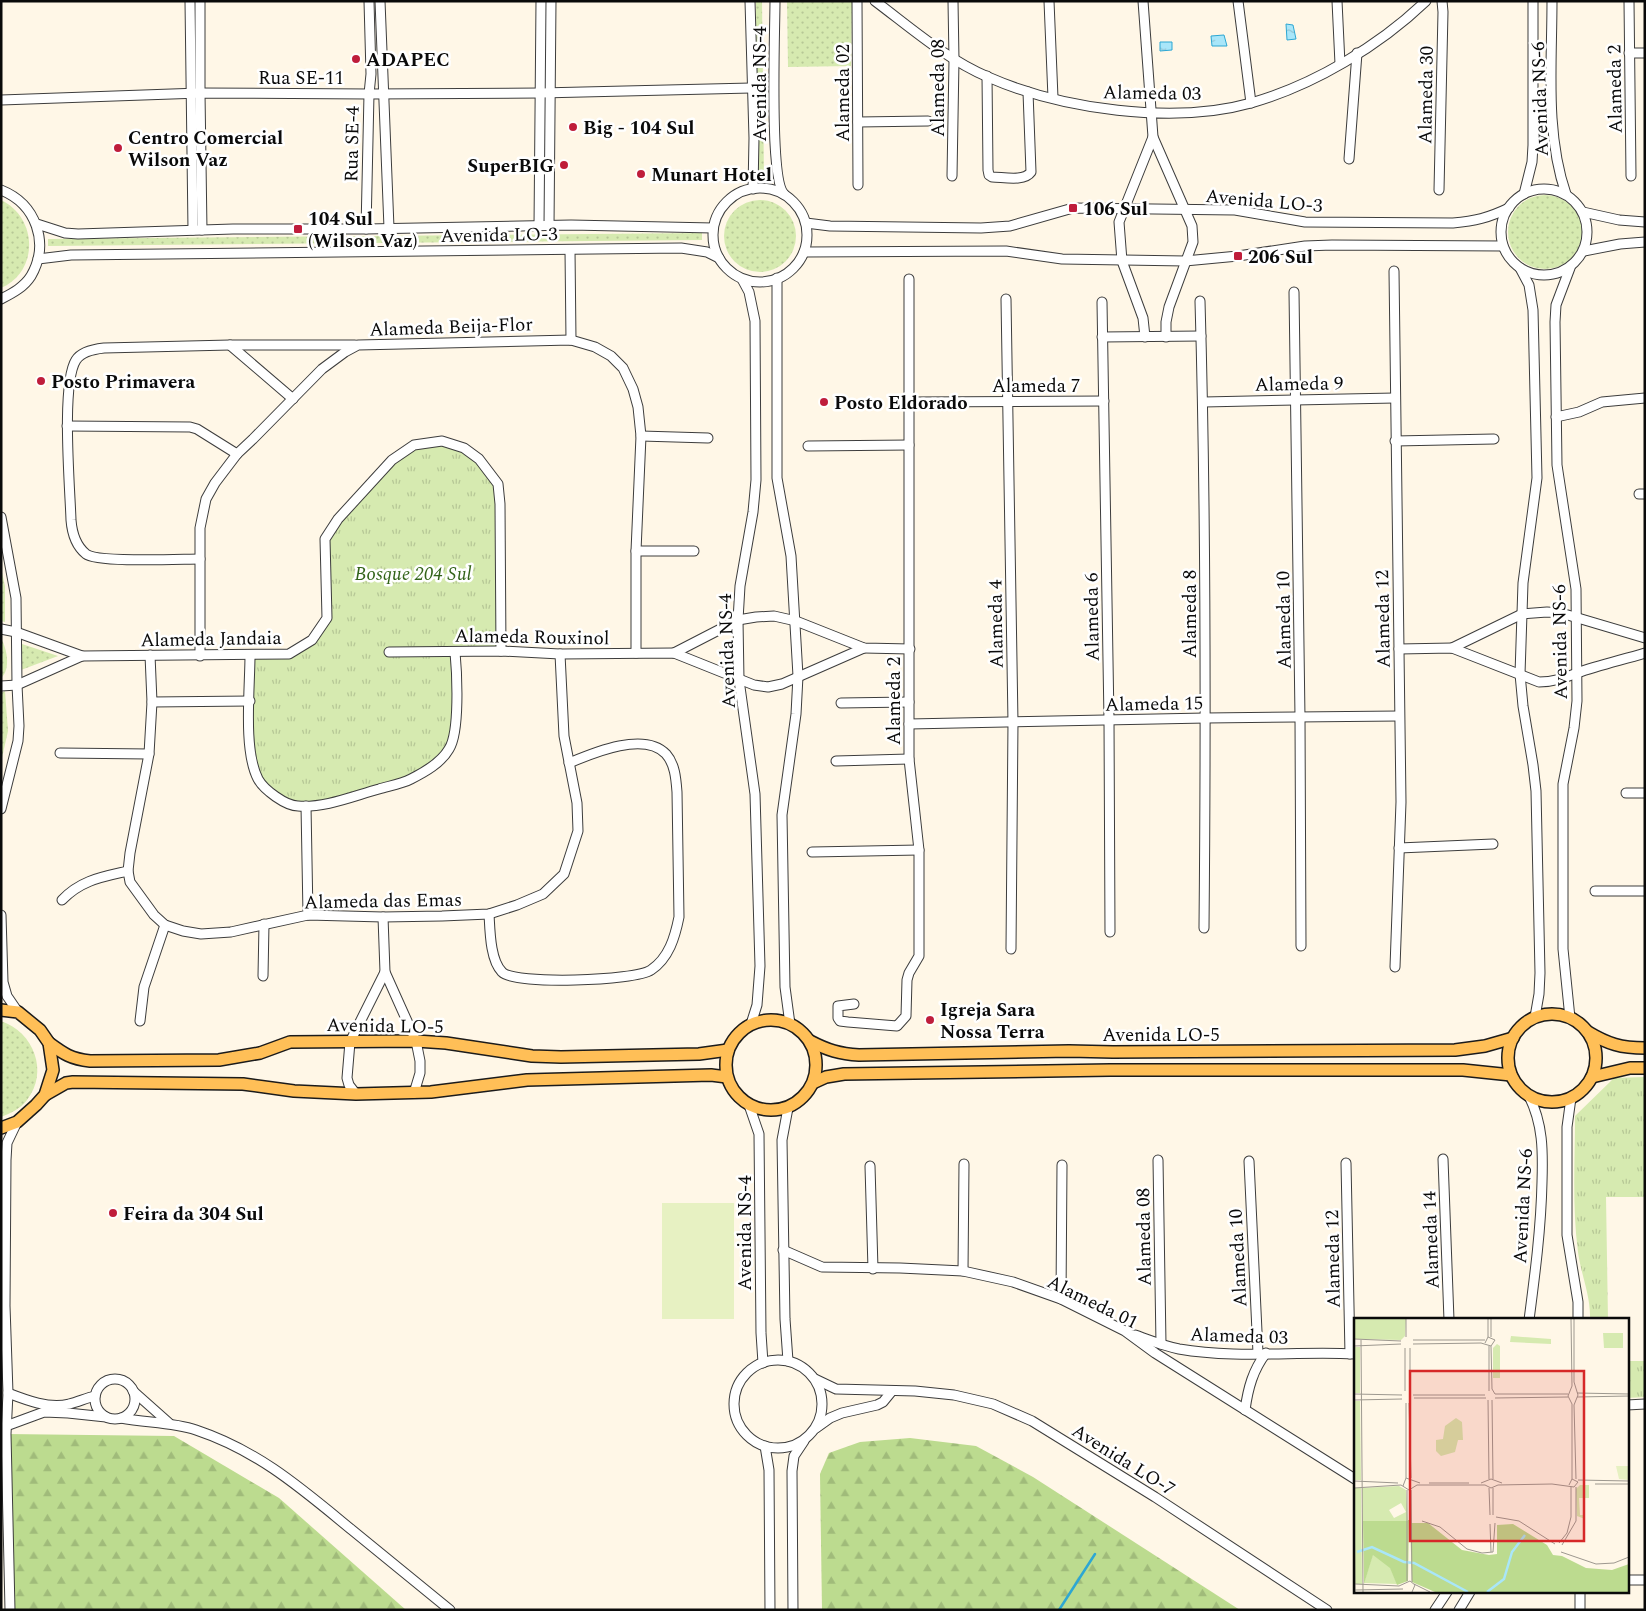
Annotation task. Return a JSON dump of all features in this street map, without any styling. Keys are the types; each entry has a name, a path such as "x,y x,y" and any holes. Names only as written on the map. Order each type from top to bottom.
{"main road":[{"path":"1,1010 18,1012"},
{"name":"Avenida LO-5","path":"18,1012 40,1030 49,1043 66,1056 76,1060 90,1061 219,1060 260,1053 290,1042 416,1041 463,1044 532,1056 561,1057 699,1054 728,1050"},
{"path":"1588,1032 1594,1046 1596,1062 1592,1077 1571,1098 1557,1102 1543,1101 1529,1096 1519,1087 1508,1063 1509,1050 1513,1038 1522,1026 1535,1017 1547,1014 1570,1018 1605,1042 1618,1046 1645,1048"},
{"path":"770,1020 790,1024 800,1030 810,1041 816,1055 817,1069 814,1083 803,1098 788,1108 768,1111 749,1105 733,1090 727,1077 726,1063 728,1050 737,1035 751,1024 770,1020"},
{"name":"Avenida LO-5","path":"810,1041 826,1050 840,1054 859,1055 1069,1051 1455,1050 1485,1046 1513,1038"},
{"path":"45,1095 53,1070 49,1043"},
{"path":"1592,1077 1623,1070 1645,1068"},
{"name":"Avenida LO-5","path":"814,1083 826,1077 844,1074 1110,1070 1463,1070 1512,1075"},
{"path":"1,1128 17,1122 45,1095 66,1083 86,1081 243,1084 294,1091 356,1094 414,1093 548,1079 711,1075 727,1077"}],"street":[{"path":"190,1 195,93 198,230"},
{"path":"195,93 200,1"},
{"name":"Rua SE-4","path":"366,228 371,74 369,1"},
{"name":"Rua SE-4","path":"380,1 389,228"},
{"path":"541,1 546,92"},
{"path":"544,226 546,92 551,1"},
{"name":"Avenida NS-4","path":"750,1 751,88 754,138 753,189"},
{"name":"Avenida NS-4","path":"775,1 775,150 778,184 784,194"},
{"name":"Alameda 02","path":"857,1 858,185"},
{"name":"Alameda 03","path":"875,1 954,60 987,76 1028,92 1053,98 1106,109 1152,112 1221,108 1251,103 1301,84 1357,53 1406,20 1426,1"},
{"name":"Alameda 08","path":"952,1 954,60 952,176"},
{"path":"1049,1 1053,98"},
{"path":"1143,1 1153,136 1192,226 1193,242 1169,307 1166,337"},
{"path":"1238,1 1251,103"},
{"path":"1337,1 1340,64"},
{"name":"Alameda 30","path":"1439,190 1442,1"},
{"name":"Avenida NS-6","path":"1524,194 1529,176 1533,145 1533,1"},
{"name":"Avenida NS-6","path":"1552,1 1552,108 1554,138 1560,175 1566,194"},
{"name":"Alameda 2","path":"1628,1 1631,176"},
{"path":"1350,159 1357,53"},
{"path":"1629,53 1645,53"},
{"path":"987,76 988,170 989,175 992,177 1024,178 1031,172 1028,92"},
{"name":"Rua SE-11","path":"1,100 195,93 383,94 751,88"},
{"path":"858,122 928,121"},
{"path":"1145,337 1143,318 1122,261 1119,222 1153,136"},
{"path":"1,299 17,291 30,277 38,259 40,242 36,224 29,210 17,198 2,188"},
{"path":"753,189 769,189 784,194 802,214 806,223 807,237 804,252 797,265 786,274 777,278 757,282 742,278 729,270 719,258 714,244 713,228 717,215 726,202 738,194 753,189"},
{"path":"1538,189 1553,189 1566,194 1583,212 1588,231 1584,251 1570,268 1554,275 1536,275 1520,268 1510,258 1503,246 1501,233 1503,220 1509,208 1515,200 1524,194 1538,189"},
{"name":"Avenida LO-3","path":"806,223 830,226 981,228 1010,226 1073,208 1235,210 1305,222 1453,223 1474,222 1489,218 1509,208"},
{"path":"1583,212 1619,220 1645,222"},
{"name":"Avenida LO-3","path":"36,224 65,233 78,234 198,230 571,225 713,228"},
{"path":"1584,251 1620,244 1645,242"},
{"path":"804,252 1006,251 1062,259 1185,261 1238,256 1305,246 1503,246"},
{"name":"Avenida LO-3","path":"38,259 71,255 680,248 707,252 719,258"},
{"path":"570,250 571,340"},
{"name":"Avenida NS-6","path":"1520,268 1529,285 1533,310 1538,462 1536,495 1524,564 1520,674 1522,706 1536,791 1540,973 1535,1017"},
{"name":"Avenida NS-6","path":"1570,268 1556,305 1558,473 1576,589 1577,673 1574,728 1562,784 1562,949 1570,1018"},
{"name":"Alameda 12","path":"1394,271 1399,649 1399,848 1395,967"},
{"name":"Avenida NS-4","path":"742,278 749,292 755,321 756,480 753,512 740,586 738,620 739,680 755,794 760,966 757,1005 751,1024"},
{"path":"777,278 777,478 791,556 798,676 796,714 782,815 785,987 790,1024"},
{"name":"Alameda 2","path":"854,1004 838,1006 838,1018 840,1021 897,1026 906,1016 907,980 919,956 918,850 909,759 909,279"},
{"name":"Alameda 10","path":"1294,292 1301,946"},
{"name":"Alameda 4","path":"1006,299 1013,722 1010,949"},
{"name":"Alameda 8","path":"1200,301 1204,402 1206,718 1204,928"},
{"name":"Alameda 6","path":"1102,302 1109,720 1110,932"},
{"path":"1102,338 1201,336"},
{"name":"Alameda Beija-Flor","path":"200,656 200,528 206,499 215,483 237,454 322,370 345,352 358,346 571,340 595,347 611,356 624,368 638,407 641,436 636,551 636,654"},
{"path":"200,559 108,559 87,556 79,547 73,534 71,520 67,426 70,384 76,359 84,353 104,348 230,345 358,346"},
{"path":"230,345 293,399"},
{"name":"Alameda 9","path":"1204,402 1395,398"},
{"path":"1556,417 1579,412 1602,402 1645,398"},
{"name":"Alameda 7","path":"908,402 1104,401"},
{"path":"67,426 190,427 197,429 237,454"},
{"path":"641,436 708,438"},
{"path":"1395,441 1494,440"},
{"name":"Alameda Jandaia","path":"1,629 16,632 82,656 250,656 289,654 312,640 327,618 325,539 338,519 392,460 414,445 442,442 464,448 479,459 498,484 500,504 501,651"},
{"path":"808,446 909,445"},
{"path":"1,517 16,598 17,686 20,726 1,809"},
{"path":"636,551 694,551"},
{"path":"1452,648 1522,614 1547,612 1561,613 1645,638"},
{"path":"674,653 738,620 756,616 774,616 796,621 864,648 910,649"},
{"path":"674,653 739,680 768,687 782,684 864,648"},
{"path":"1399,649 1452,648 1540,682 1559,680 1645,653"},
{"name":"Alameda Rouxinol","path":"389,652 674,653"},
{"path":"250,656 251,757 258,780 274,796 296,806 306,806 323,804 409,780 433,767 450,748 455,727 457,682 455,652"},
{"name":"Alameda das Emas","path":"150,655 152,702 149,754 142,797 134,827 128,871 130,882 141,900 166,925 183,931 201,934 231,932 308,915 384,917 489,914 543,894 564,874 578,831 577,803 563,717 560,654"},
{"name":"Alameda Jandaia","path":"1,686 17,686 82,656"},
{"path":"152,702 250,701"},
{"path":"841,703 909,702"},
{"name":"Alameda 15","path":"909,724 1399,716"},
{"path":"489,914 494,956 500,971 506,976 516,979 612,978 649,971 660,963 675,937 678,917 677,792 676,776 666,755 656,747 640,744 596,752 569,763"},
{"path":"60,753 149,754"},
{"path":"836,761 909,759"},
{"path":"1626,793 1645,793"},
{"path":"306,806 308,915"},
{"path":"1399,848 1493,844"},
{"path":"812,852 918,850"},
{"path":"62,900 72,889 89,881 128,871"},
{"path":"1595,891 1645,891"},
{"path":"1,915 4,982 8,996 18,1012"},
{"path":"384,917 385,972 416,1041 420,1061 420,1073 414,1093"},
{"path":"263,976 264,924"},
{"path":"140,1021 144,987 166,925"},
{"path":"356,1094 349,1085 347,1078 350,1042 385,972"},
{"name":"Avenida NS-6","path":"1529,1096 1537,1111 1543,1144 1541,1232 1530,1318"},
{"path":"1571,1098 1567,1127 1567,1235 1578,1302 1578,1318"},
{"name":"Avenida NS-4","path":"749,1105 759,1134 760,1333 763,1363"},
{"name":"Avenida NS-4","path":"788,1108 782,1140 785,1319 788,1361"},
{"path":"10,1610 6,1426 8,1393 5,1306 6,1160 7,1143 17,1122"},
{"name":"Alameda 14","path":"1443,1159 1449,1318"},
{"name":"Alameda 08","path":"1158,1160 1161,1344"},
{"name":"Alameda 10","path":"1249,1160 1262,1353"},
{"name":"Alameda 12","path":"1346,1163 1352,1354"},
{"path":"963,1272 964,1164"},
{"path":"1061,1299 1062,1165"},
{"path":"870,1166 873,1269"},
{"name":"Alameda 01","path":"784,1250 822,1267 963,1272 1013,1282 1061,1299 1125,1331 1354,1478"},
{"name":"Alameda 03","path":"1125,1331 1177,1349 1199,1352 1227,1354 1352,1354"},
{"path":"1245,1410 1248,1390 1262,1353"},
{"path":"804,1440 792,1446 778,1448 765,1446 752,1440 743,1430 737,1418 734,1405 736,1392 742,1380 751,1370 763,1363 775,1360 788,1361 808,1371 815,1379 821,1391 823,1404 821,1417 815,1429"},
{"path":"107,1417 96,1406 95,1396 101,1385 112,1379 125,1382 169,1423"},
{"name":"Avenida LO-7","path":"815,1379 836,1389 892,1392 915,1391 954,1395 993,1404 1032,1421 1155,1497 1322,1608"},
{"path":"121,1418 128,1414 133,1407 135,1399 133,1391"},
{"path":"794,1610 792,1471 794,1456 804,1440 830,1418 842,1413 877,1405 892,1392"},
{"path":"8,1393 42,1404 55,1405 69,1404 95,1396"},
{"path":"1628,1405 1645,1404"},
{"path":"6,1426 44,1412 68,1413 169,1423 194,1429 217,1438 246,1452 288,1477 450,1610"},
{"path":"765,1446 769,1470 770,1610"},
{"path":"1628,1580 1645,1580"},
{"path":"1435,1610 1446,1594"},
{"path":"1459,1610 1469,1594"},
{"path":"1580,1594 1580,1610"}],"green space":[{"path":"756,1 762,1 764,180 757,180"},
{"path":"787,1 852,1 851,66 788,67"},
{"path":"1538,195 1552,195 1566,201 1576,211 1582,225 1582,239 1576,253 1566,263 1552,269 1538,269 1524,263 1514,253 1508,239 1508,225 1514,211 1524,201"},
{"path":"1,200 13,208 22,219 27,231 29,244 28,257 23,269 14,280 1,288"},
{"path":"760,200 780,206 790,216 796,236 790,256 780,266 760,272 740,266 730,256 724,236 730,216 740,206"},
{"path":"702,233 702,240 48,246 48,239"},
{"name":"Bosque 204 Sul","path":"442,441 464,448 498,484 501,651 455,652 457,682 450,748 409,780 323,804 296,806 258,780 251,757 250,655 289,654 312,639 327,617 325,539 392,460 414,445"},
{"path":"1,568 5,586 5,622 1,621"},
{"path":"1,638 5,648 7,664 1,678"},
{"path":"22,644 58,656 21,670"},
{"path":"5,691 8,731 1,762 1,693"},
{"path":"1,1021 12,1026 30,1043 35,1054 37,1077 34,1089 27,1100 12,1112 1,1117"},
{"path":"1645,1077 1645,1197 1606,1197 1608,1318 1590,1318 1589,1302 1579,1261 1576,1235 1574,1201 1575,1116 1614,1078"},
{"path":"662,1203 734,1203 734,1319 662,1319"},
{"path":"1628,1361 1645,1361 1645,1397 1628,1398"},
{"path":"6,1434 174,1436 279,1498 406,1610 10,1610"},
{"path":"910,1438 976,1446 1033,1477 1240,1610 822,1610 820,1474 829,1453 860,1442"}],"water":[{"path":"1286,24 1293,25 1296,39 1287,40"},
{"path":"1224,35 1227,46 1212,46 1211,36"},
{"path":"1160,42 1172,42 1172,50 1160,51"}],"waterway":[{"path":"1059,1610 1095,1554"}],"place":[{"name":"ADAPEC","path":"356,59"},
{"name":"Big - 104 Sul","path":"573,127"},
{"name":"Centro Comercial Wilson Vaz","path":"118,148"},
{"name":"SuperBIG","path":"564,165"},
{"name":"Munart Hotel","path":"641,174"},
{"name":"106 Sul","path":"1073,208"},
{"name":"104 Sul (Wilson Vaz)","path":"298,229"},
{"name":"206 Sul","path":"1238,256"},
{"name":"Posto Primavera","path":"41,381"},
{"name":"Posto Eldorado","path":"824,402"},
{"name":"Igreja Sara Nossa Terra","path":"930,1020"},
{"name":"Feira da 304 Sul","path":"113,1213"}]}
